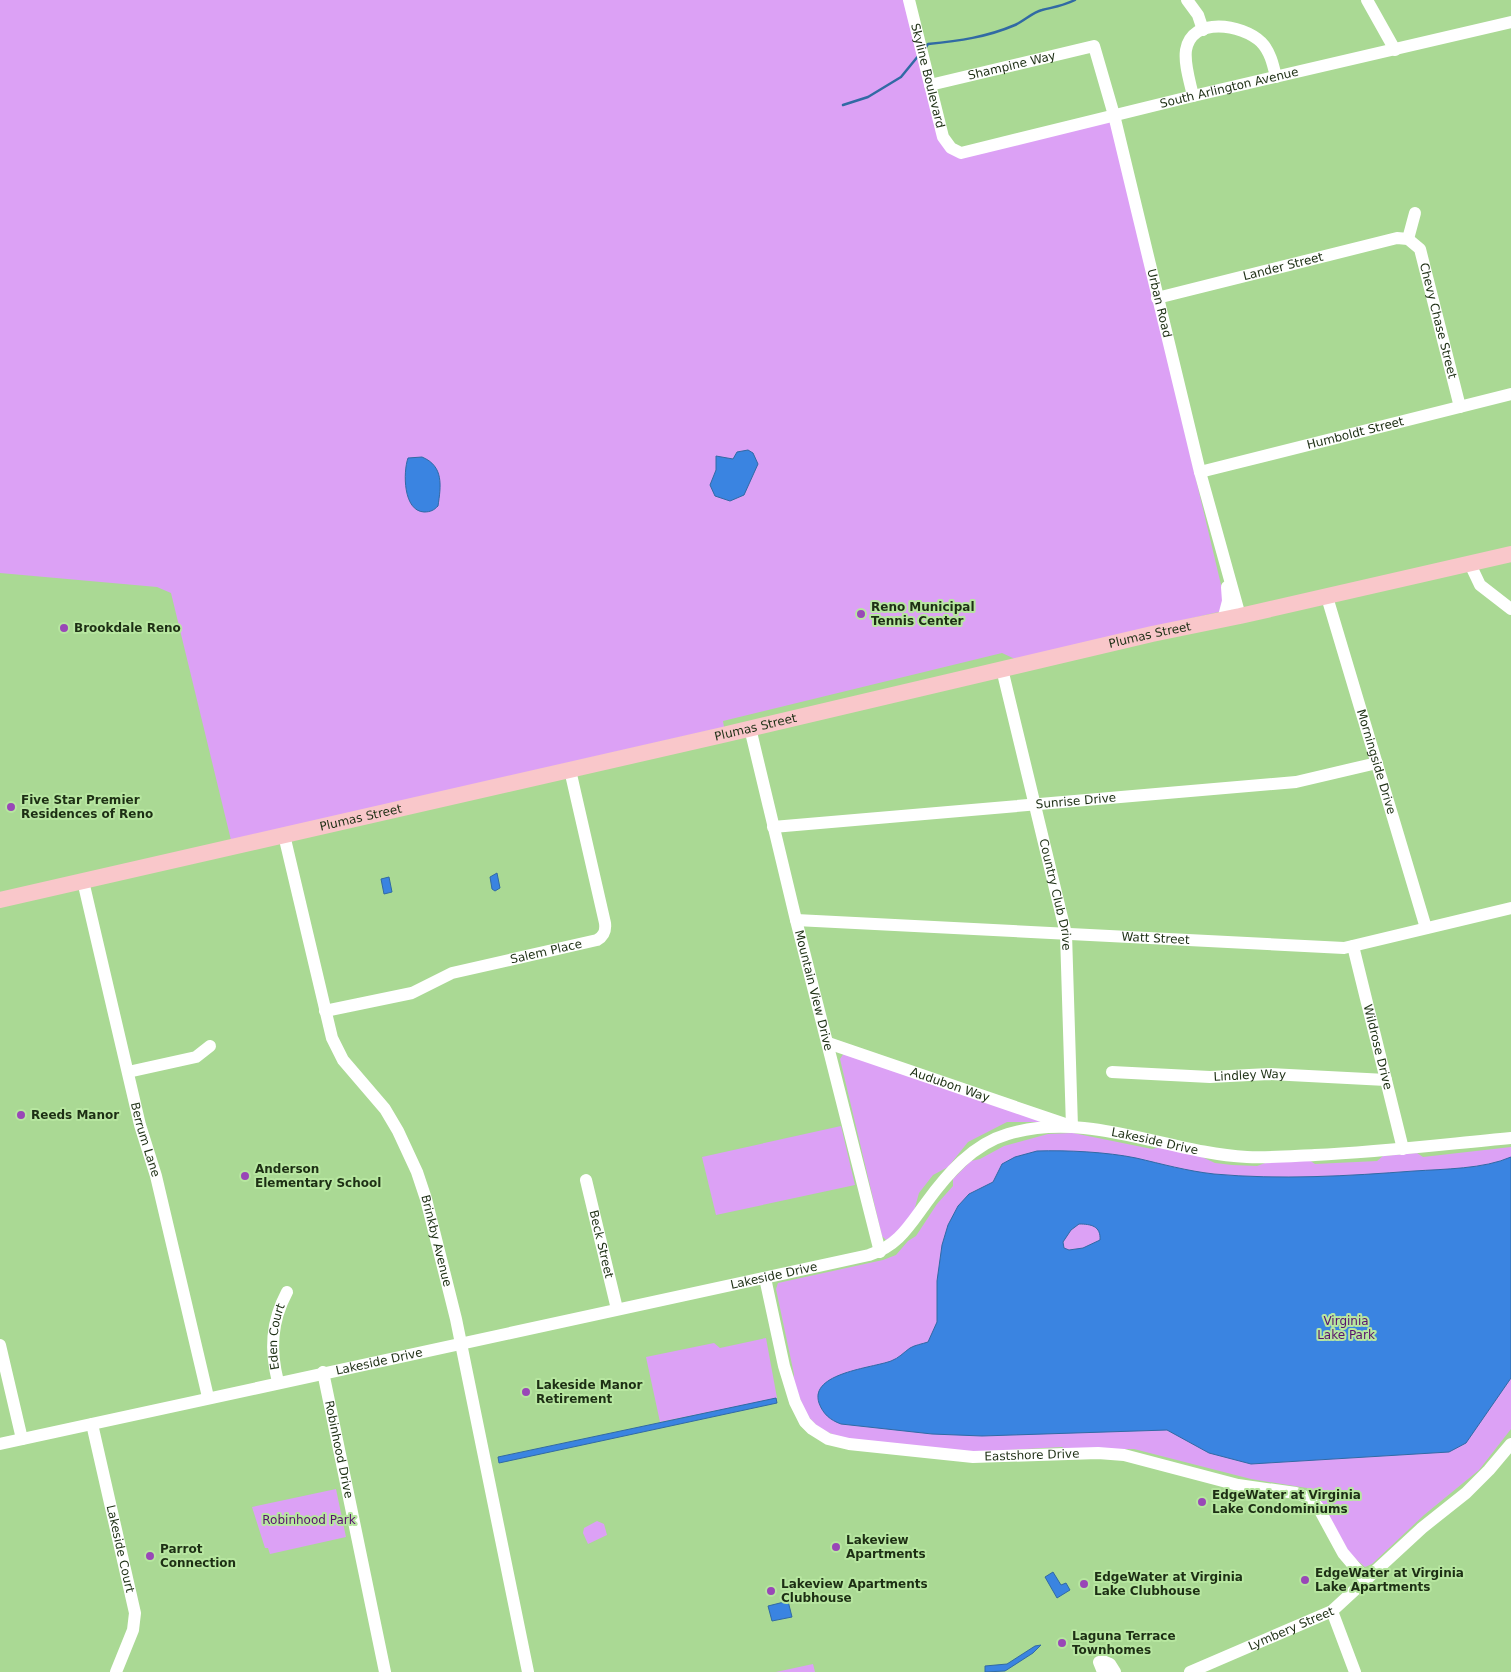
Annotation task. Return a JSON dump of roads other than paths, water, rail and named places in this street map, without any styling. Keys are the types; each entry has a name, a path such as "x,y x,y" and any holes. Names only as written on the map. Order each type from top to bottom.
{"main road":[{"name":"Plumas Street","path":"0,900 570,770 1152,634 1327,597 1511,554"}],"street":[{"name":"Skyline Boulevard","path":"909,0 943,137 951,148"},
{"path":"1186,0 1198,15 1203,30"},
{"path":"1367,0 1395,50"},
{"name":"South Arlington Avenue","path":"951,148 956,152 966,152 1193,96 1511,22"},
{"path":"1193,96 1186,52 1191,38 1203,30 1224,25 1231,26 1255,38 1268,52 1276,77"},
{"name":"Shampine Way","path":"930,85 1094,46"},
{"name":"Urban Road","path":"1094,46 1114,115 1200,472 1240,616"},
{"path":"1408,238 1415,213"},
{"name":"Lander Street","path":"1157,298 1397,238 1408,238"},
{"name":"Chevy Chase Street","path":"1408,238 1420,249 1460,406"},
{"name":"Humboldt Street","path":"1200,472 1511,394"},
{"name":"Urban Road","path":"1223,560 1228,596 1223,620"},
{"path":"1470,564 1480,585 1511,609"},
{"name":"Morningside Drive","path":"1327,597 1426,928"},
{"name":"Country Club Drive","path":"1002,669 1066,934 1072,1127"},
{"name":"Mountain View Drive","path":"750,728 796,920 880,1252"},
{"name":"Sunrise Drive","path":"773,827 1296,782 1377,763"},
{"name":"Salem Place","path":"325,1011 412,993 452,973 586,943 602,937 605,932 605,923 570,770"},
{"name":"Brinkby Avenue","path":"284,835 325,1011 337,1050 385,1109 398,1131 417,1172 432,1222 461,1343 528,1672"},
{"name":"Berrum Lane","path":"83,881 140,1125 156,1176 208,1397"},
{"name":"Watt Street","path":"796,920 1344,948 1511,908"},
{"name":"Wildrose Drive","path":"1353,946 1403,1149"},
{"name":"Audubon Way","path":"828,1043 1072,1127"},
{"path":"128,1072 196,1057 210,1046"},
{"name":"Lindley Way","path":"1112,1072 1210,1077 1268,1074 1386,1080"},
{"name":"Lakeside Drive","path":"0,1444 208,1397 880,1252 903,1235 942,1182 977,1149 1000,1137 1020,1131 1072,1127 1235,1156 1285,1156 1403,1149 1511,1138"},
{"name":"Beck Street","path":"586,1180 617,1309"},
{"name":"Eastshore Drive","path":"765,1278 787,1378 795,1402 812,1429 828,1439 849,1444 972,1457 1098,1453 1124,1455 1238,1485 1296,1493 1314,1501 1343,1553 1366,1580"},
{"name":"Eden Court","path":"278,1382 271,1346 276,1319 287,1292"},
{"path":"0,1345 22,1439"},
{"name":"Robinhood Drive","path":"323,1372 385,1672"},
{"name":"Lakeside Court","path":"92,1424 135,1613 133,1630 116,1672"},
{"name":"Lymbery Street","path":"1194,1671 1332,1611 1422,1528 1466,1493 1511,1444"},
{"path":"1332,1611 1355,1672"},
{"path":"1103,1672 1099,1662 1103,1661 1110,1664 1115,1672"}],"water":[{"path":"748,450 753,453 758,464 744,495 730,501 715,496 710,485 716,470 716,456 733,459 737,452"},
{"path":"422,457 429,461 438,471 440,484 438,506 432,511 426,512 417,510 412,505 408,498 405,481 408,458"},
{"path":"497,873 500,888 495,891 492,889 490,877"},
{"path":"389,877 392,892 384,894 381,879"},
{"name":"Virginia Lake Park","path":"1037,1151 1087,1152 1125,1156 1214,1174 1314,1177 1464,1168 1489,1164 1511,1157 1511,1378 1466,1443 1449,1452 1251,1464 1209,1453 1167,1430 982,1436 932,1434 841,1424 833,1421 819,1403 818,1393 823,1385 832,1378 844,1373 891,1361 912,1347 928,1342 937,1322 937,1281 942,1245 948,1225 958,1206 969,1194 993,1182 1002,1164 1015,1157","holes":["1079,1224 1091,1225 1097,1229 1100,1240 1083,1248 1069,1250 1064,1248 1063,1242 1071,1230"]},
{"path":"776,1398 777,1403 499,1463 498,1457"},
{"path":"1053,1572 1061,1585 1066,1583 1070,1590 1057,1598 1045,1577"},
{"path":"788,1601 792,1617 772,1621 768,1606"},
{"path":"1041,1645 1033,1653 1005,1671 985,1672 985,1666 1007,1664 1035,1646"}],"waterway":[{"path":"926,47 928,44 962,40 994,33 1015,25 1039,11 1075,0"},
{"path":"843,105 868,97 901,77 919,55"}],"place":[{"name":"Reno Municipal Tennis Center","path":"861,614"},
{"name":"Brookdale Reno","path":"64,628"},
{"name":"Five Star Premier Residences of Reno","path":"11,807"},
{"name":"Reeds Manor","path":"21,1115"},
{"name":"Anderson Elementary School","path":"245,1176"},
{"name":"Lakeside Manor Retirement","path":"526,1392"},
{"name":"EdgeWater at Virginia Lake Condominiums","path":"1202,1502"},
{"name":"Lakeview Apartments","path":"836,1547"},
{"name":"Parrot Connection","path":"150,1556"},
{"name":"EdgeWater at Virginia Lake Apartments","path":"1305,1580"},
{"name":"EdgeWater at Virginia Lake Clubhouse","path":"1084,1584"},
{"name":"Lakeview Apartments Clubhouse","path":"771,1591"},
{"name":"Laguna Terrace Townhomes","path":"1062,1643"}],"park label":[{"name":"Robinhood Park","path":"309,1520"}]}
